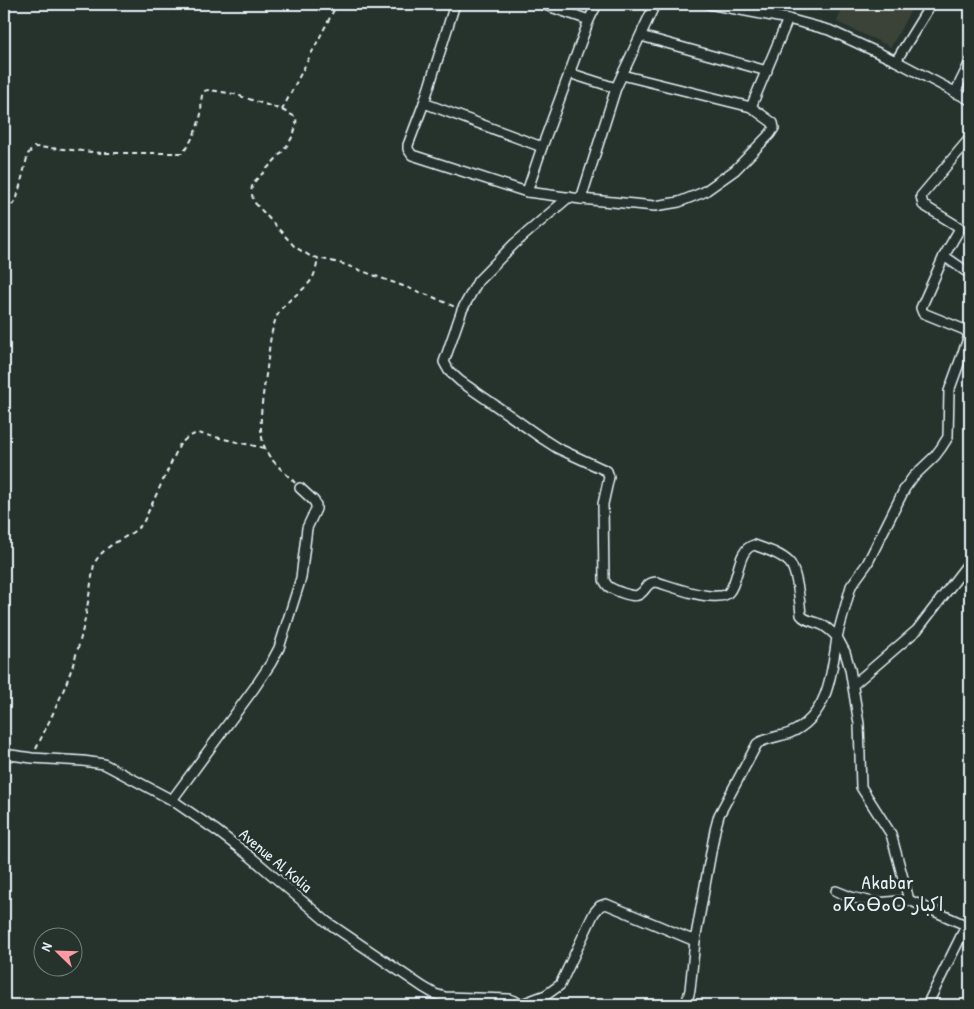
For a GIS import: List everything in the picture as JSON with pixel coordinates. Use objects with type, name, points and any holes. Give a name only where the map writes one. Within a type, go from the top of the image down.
[{"type":"street","points":[[455,4],[424,103],[408,145],[408,150],[412,155],[527,192],[655,206],[679,202],[704,192],[735,170],[774,128],[773,123],[751,108],[622,75]]},
{"type":"street","points":[[542,4],[589,20]]},
{"type":"street","points":[[527,192],[569,73],[597,4]]},
{"type":"street","points":[[581,199],[616,88],[655,4]]},
{"type":"street","points":[[709,4],[788,19],[829,30],[896,61],[970,100]]},
{"type":"street","points":[[896,61],[931,4]]},
{"type":"street","points":[[751,108],[788,19]]},
{"type":"street","points":[[641,36],[767,71]]},
{"type":"street","points":[[955,93],[970,62]]},
{"type":"street","points":[[569,73],[616,88]]},
{"type":"street","points":[[424,103],[542,147]]},
{"type":"street","points":[[686,1005],[690,990],[694,941],[719,815],[757,744],[760,741],[773,739],[800,728],[817,712],[830,677],[837,637],[851,586],[868,564],[905,488],[912,478],[935,456],[948,436],[948,391],[968,336],[965,330],[923,313],[921,308],[944,256],[959,230],[923,205],[921,196],[970,138]]},
{"type":"street","points":[[568,197],[514,244],[478,281],[462,310],[444,362],[446,367],[460,381],[543,439],[608,473],[609,477],[603,504],[604,580],[608,586],[636,596],[649,583],[657,582],[706,596],[717,596],[729,592],[742,557],[750,545],[783,558],[790,563],[794,570],[803,619],[823,625],[837,637],[845,652],[860,724],[861,788],[891,834],[909,900]]},
{"type":"street","points":[[944,256],[970,274]]},
{"type":"street","points":[[172,800],[255,687],[279,648],[301,578],[308,528],[316,509],[314,501],[300,488]]},
{"type":"street","points":[[853,685],[918,630],[970,559]]},
{"type":"street","name":"Avenue Al Kolia","points":[[4,754],[104,764],[172,800],[217,831],[251,857],[326,922],[435,994],[509,998],[520,1005]]},
{"type":"street","points":[[836,891],[850,897],[877,903],[909,900],[969,923],[927,1005]]},
{"type":"street","points":[[520,1005],[546,995],[560,984],[594,913],[600,906],[606,904],[694,941]]},
{"type":"path","points":[[282,110],[337,4]]},
{"type":"path","points":[[4,210],[17,198],[28,154],[34,147],[101,153],[182,154],[191,141],[201,114],[202,95],[206,90],[234,94],[282,110],[293,115],[297,120],[292,138],[277,158],[252,185],[251,191],[255,203],[295,247],[310,256],[343,264],[433,297],[462,310]]},
{"type":"path","points":[[300,488],[269,456],[264,448],[261,412],[271,336],[277,316],[284,305],[312,278],[318,258]]},
{"type":"path","points":[[32,758],[75,659],[82,632],[94,564],[98,555],[108,546],[132,534],[143,522],[180,444],[188,436],[197,433],[264,448]]},
{"type":"shaded area","points":[[844,4],[914,4],[891,47],[837,22]]},
{"type":"district","name":"Akabar ⴰⴽⴰⴱⴰⵔ اكبار","points":[[888,893]]}]
